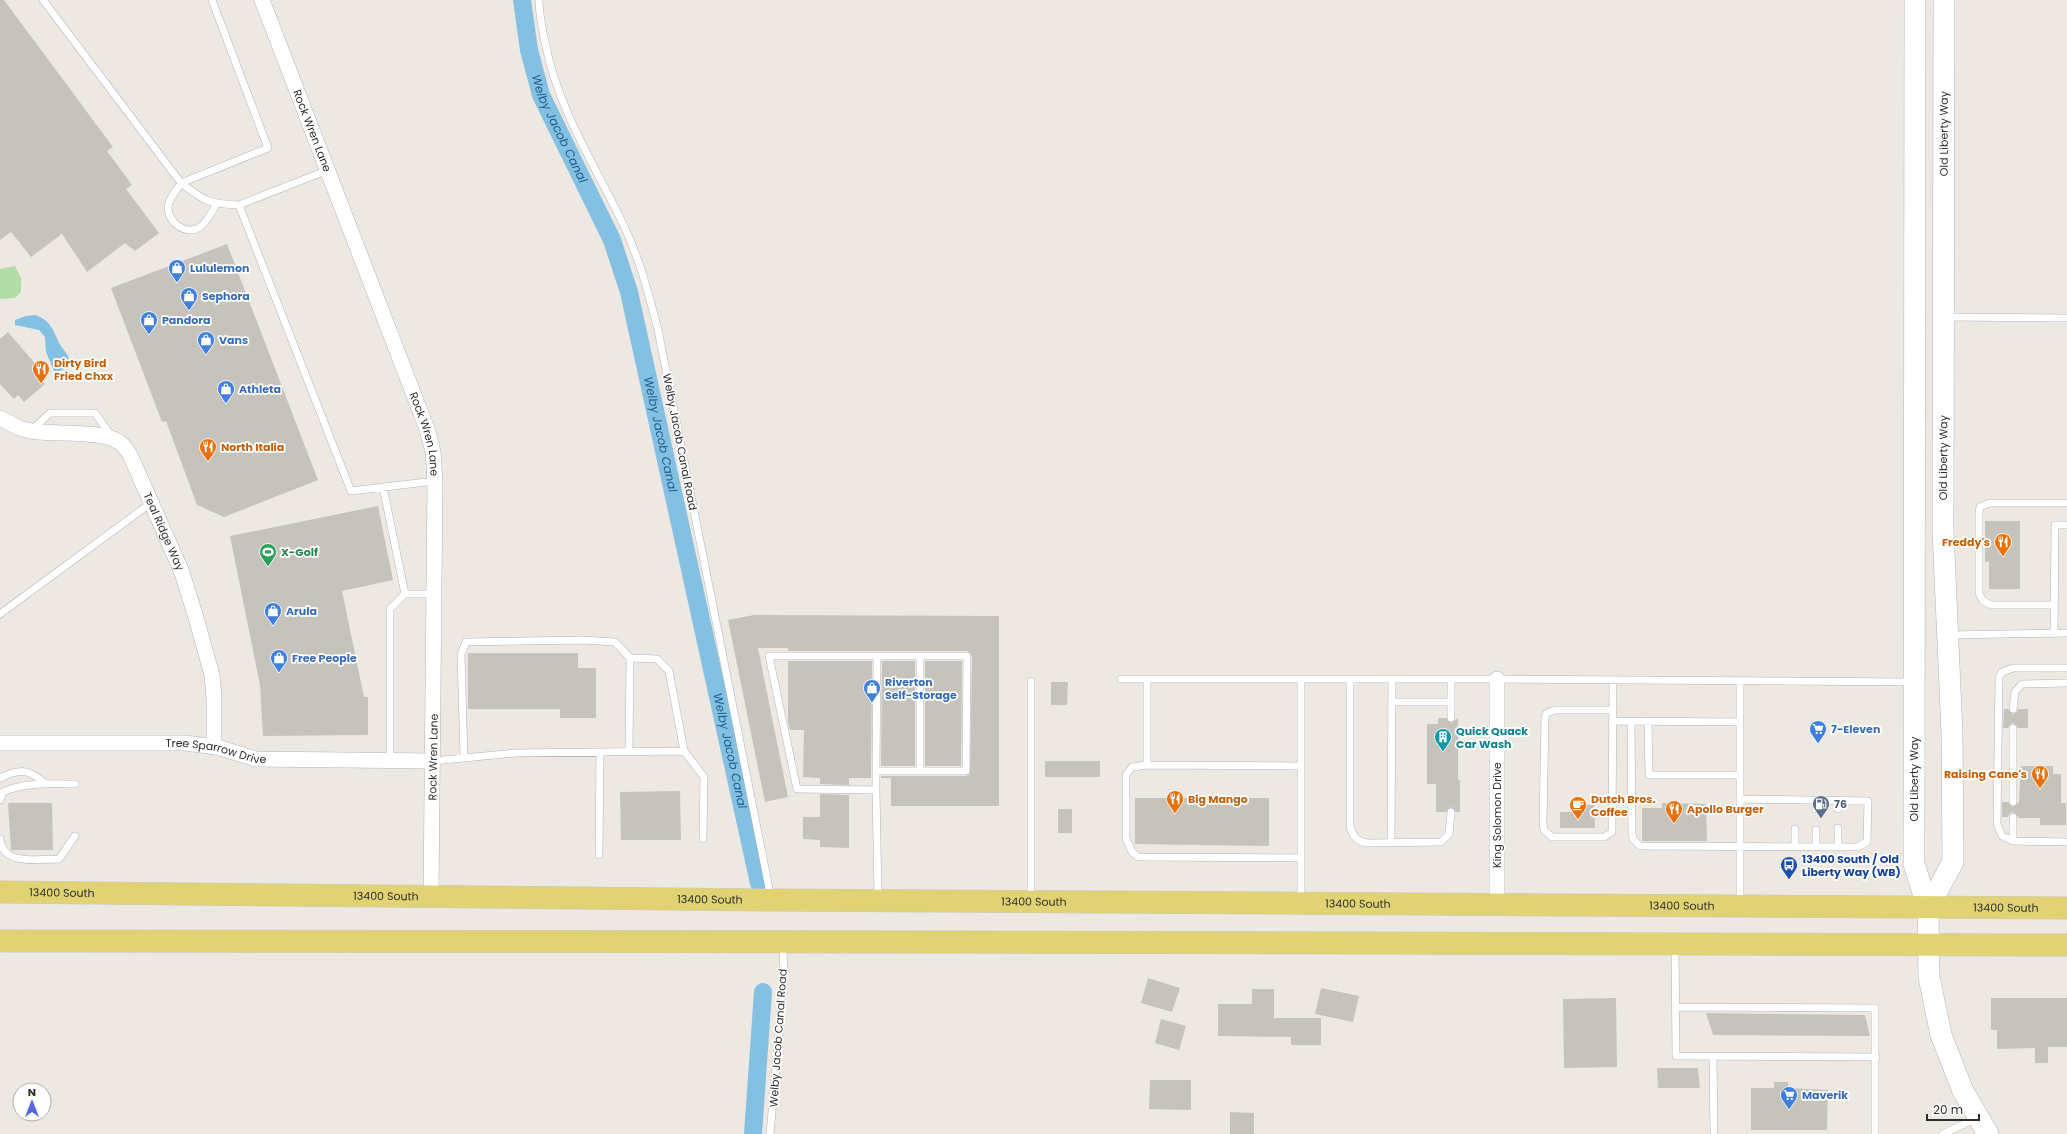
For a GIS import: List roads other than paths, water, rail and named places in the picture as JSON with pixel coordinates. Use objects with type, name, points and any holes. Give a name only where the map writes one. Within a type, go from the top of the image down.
[{"type":"main road","name":"13400 South","points":[[0,892],[771,900],[1030,900],[2067,908]]},
{"type":"main road","points":[[0,941],[2067,945]]},
{"type":"street","name":"Rock Wren Lane","points":[[262,0],[427,429],[433,452],[435,481],[431,897]]},
{"type":"street","name":"Old Liberty Way","points":[[1915,0],[1914,864],[1928,908],[1929,977],[1941,1035],[1952,1066],[1982,1126]]},
{"type":"street","name":"Old Liberty Way","points":[[1928,908],[1953,862],[1952,733],[1943,531],[1944,0]]},
{"type":"street","points":[[0,418],[19,428],[31,431],[98,436],[113,439]]},
{"type":"street","name":"Teal Ridge Way","points":[[113,439],[126,448],[131,457],[181,570],[209,664],[214,692],[214,746]]},
{"type":"street","name":"King Solomon Drive","points":[[1497,679],[1497,904]]},
{"type":"street","name":"Tree Sparrow Drive","points":[[0,743],[185,743],[214,746],[256,759],[433,761]]},
{"type":"lane","points":[[44,0],[181,183],[201,199],[217,204],[239,204],[328,170]]},
{"type":"lane","points":[[212,0],[268,148],[181,183],[168,206],[169,217],[178,227],[190,230],[201,226],[217,204]]},
{"type":"lane","name":"Welby Jacob Canal Road","points":[[539,0],[539,13],[550,71],[575,132],[624,226],[645,277],[658,330],[771,900]]},
{"type":"lane","points":[[239,204],[351,491],[435,481]]},
{"type":"lane","points":[[1944,317],[2067,318]]},
{"type":"lane","points":[[31,431],[50,413],[95,413],[113,439]]},
{"type":"lane","points":[[383,487],[405,594]]},
{"type":"lane","points":[[0,614],[151,503]]},
{"type":"lane","points":[[2054,605],[1991,605],[1983,601],[1979,593],[1979,513],[1980,508],[1989,503],[2067,503]]},
{"type":"lane","points":[[2054,634],[2055,525],[2067,526]]},
{"type":"lane","points":[[390,761],[390,609],[405,594],[434,594]]},
{"type":"lane","points":[[1947,635],[2067,633]]},
{"type":"lane","points":[[464,758],[461,654],[466,642],[582,640],[615,642],[630,658],[629,752]]},
{"type":"lane","points":[[876,770],[966,771],[967,656],[769,656],[797,789],[876,790]]},
{"type":"lane","points":[[877,656],[876,790],[878,900]]},
{"type":"lane","points":[[920,656],[920,770]]},
{"type":"lane","points":[[630,658],[657,659],[669,670],[684,751],[704,777],[703,839]]},
{"type":"lane","points":[[2067,668],[2013,668],[2002,672],[1999,677],[1997,824],[2002,836],[2013,841],[2067,842]]},
{"type":"lane","points":[[1301,902],[1302,679]]},
{"type":"lane","points":[[1350,679],[1352,832],[1361,842],[1441,842],[1449,834],[1451,812]]},
{"type":"lane","points":[[1391,843],[1392,679]]},
{"type":"lane","points":[[1451,679],[1451,718]]},
{"type":"lane","points":[[1121,680],[1497,679],[1914,682]]},
{"type":"lane","points":[[1147,680],[1147,765]]},
{"type":"lane","points":[[1612,710],[1555,710],[1547,713],[1545,717],[1544,830],[1552,837],[1609,836],[1614,827],[1611,800],[1613,680]]},
{"type":"lane","points":[[1030,900],[1031,681]]},
{"type":"lane","points":[[1740,681],[1740,906]]},
{"type":"lane","points":[[2014,709],[2015,692],[2022,684],[2067,683]]},
{"type":"lane","points":[[1392,702],[1451,702]]},
{"type":"lane","points":[[1612,720],[1740,722]]},
{"type":"lane","points":[[1631,721],[1632,834],[1636,843],[1645,847],[1857,847],[1867,842],[1868,801],[1740,799]]},
{"type":"lane","points":[[1648,721],[1648,775],[1739,775]]},
{"type":"lane","points":[[2013,728],[2013,802]]},
{"type":"lane","points":[[433,761],[515,753],[684,751]]},
{"type":"lane","points":[[599,855],[600,752]]},
{"type":"lane","points":[[1301,766],[1147,765],[1132,767],[1128,770],[1126,775],[1126,838],[1128,846],[1138,857],[1301,858]]},
{"type":"lane","points":[[0,778],[12,772],[33,772],[46,784]]},
{"type":"lane","points":[[0,800],[3,792],[15,786],[75,784]]},
{"type":"lane","points":[[1795,801],[1795,808]]},
{"type":"lane","points":[[1816,801],[1816,809]]},
{"type":"lane","points":[[1838,801],[1838,809]]},
{"type":"lane","points":[[2013,817],[2013,841]]},
{"type":"lane","points":[[1838,828],[1838,847]]},
{"type":"lane","points":[[1795,829],[1795,847]]},
{"type":"lane","points":[[1816,830],[1816,847]]},
{"type":"lane","points":[[0,840],[0,847],[8,856],[22,859],[60,859],[75,836]]},
{"type":"lane","name":"Welby Jacob Canal Road","points":[[770,1134],[784,976],[783,942]]},
{"type":"lane","points":[[1675,944],[1676,1056],[1876,1057]]},
{"type":"lane","points":[[1676,1007],[1875,1008],[1875,1134]]},
{"type":"lane","points":[[1713,1056],[1714,1134]]},
{"type":"lane","points":[[1943,1134],[1982,1126]]},
{"type":"water","points":[[35,315],[48,322],[53,329],[59,343],[69,359],[66,368],[60,371],[54,371],[46,352],[45,337],[39,330],[15,325],[15,320],[26,316]]},
{"type":"waterway","name":"Welby Jacob Canal","points":[[522,0],[529,50],[541,95],[612,240],[629,292],[759,883]]},
{"type":"waterway","name":"Welby Jacob Canal","points":[[753,1134],[763,992]]},
{"type":"place","name":"Lululemon","points":[[177,283]]},
{"type":"place","name":"Sephora","points":[[189,311]]},
{"type":"place","name":"Pandora","points":[[149,335]]},
{"type":"place","name":"Vans","points":[[206,355]]},
{"type":"place","name":"Dirty Bird Fried Chxx","points":[[41,384]]},
{"type":"place","name":"Athleta","points":[[226,404]]},
{"type":"place","name":"North Italia","points":[[208,462]]},
{"type":"place","name":"Freddy's","points":[[2003,557]]},
{"type":"place","name":"X-Golf","points":[[268,567]]},
{"type":"place","name":"Arula","points":[[273,626]]},
{"type":"place","name":"Free People","points":[[279,673]]},
{"type":"place","name":"Riverton Self-Storage","points":[[872,703]]},
{"type":"place","name":"7-Eleven","points":[[1818,744]]},
{"type":"place","name":"Quick Quack Car Wash","points":[[1443,752]]},
{"type":"place","name":"Raising Cane's","points":[[2040,789]]},
{"type":"place","name":"Big Mango","points":[[1175,814]]},
{"type":"place","name":"76","points":[[1821,819]]},
{"type":"place","name":"Dutch Bros. Coffee","points":[[1578,820]]},
{"type":"place","name":"Apollo Burger","points":[[1674,824]]},
{"type":"place","name":"13400 South / Old Liberty Way (WB)","points":[[1789,880]]},
{"type":"place","name":"Maverik","points":[[1789,1110]]}]
